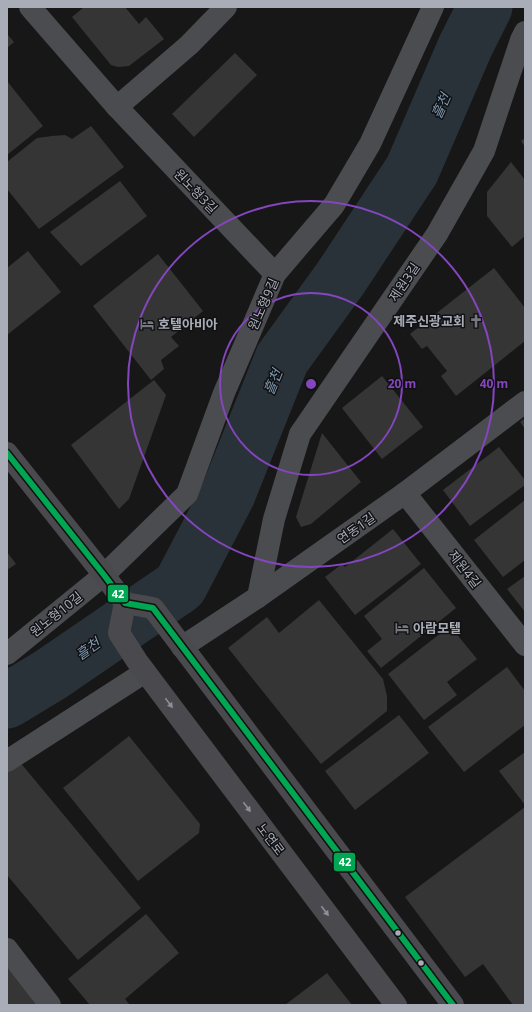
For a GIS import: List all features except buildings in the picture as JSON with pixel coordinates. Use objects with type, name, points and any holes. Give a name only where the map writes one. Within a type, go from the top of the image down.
[{"type":"main road","points":[[7,454],[114,589],[153,608],[452,1005]]},
{"type":"main road","name":"노연로","points":[[114,589],[119,633],[141,666],[396,1005]]},
{"type":"street","name":"원노형3길","points":[[30,7],[117,108],[275,274]]},
{"type":"street","points":[[117,108],[189,45],[226,7]]},
{"type":"street","name":"원노형9길","points":[[114,589],[187,494],[224,393],[275,274],[334,205],[370,144],[433,7]]},
{"type":"street","name":"제원3길","points":[[258,596],[274,519],[300,434],[437,234],[480,158],[525,32]]},
{"type":"street","name":"연동1길","points":[[177,640],[258,596],[405,493],[525,402]]},
{"type":"street","name":"제원4길","points":[[405,493],[525,645]]},
{"type":"street","name":"원노형10길","points":[[7,654],[114,589]]},
{"type":"street","points":[[7,761],[141,666]]},
{"type":"street","points":[[7,949],[50,1005]]},
{"type":"waterway","name":"흘천","points":[[7,701],[50,675],[180,586],[228,494],[282,359],[340,279],[412,170],[465,47],[485,7]]},
{"type":"transit line","name":"42","points":[[7,453],[125,603],[153,608],[453,1005]]},
{"type":"place","name":"제주신광교회","points":[[476,321]]},
{"type":"place","name":"호텔아비아","points":[[147,324]]},
{"type":"place","name":"아람모텔","points":[[402,628]]}]
